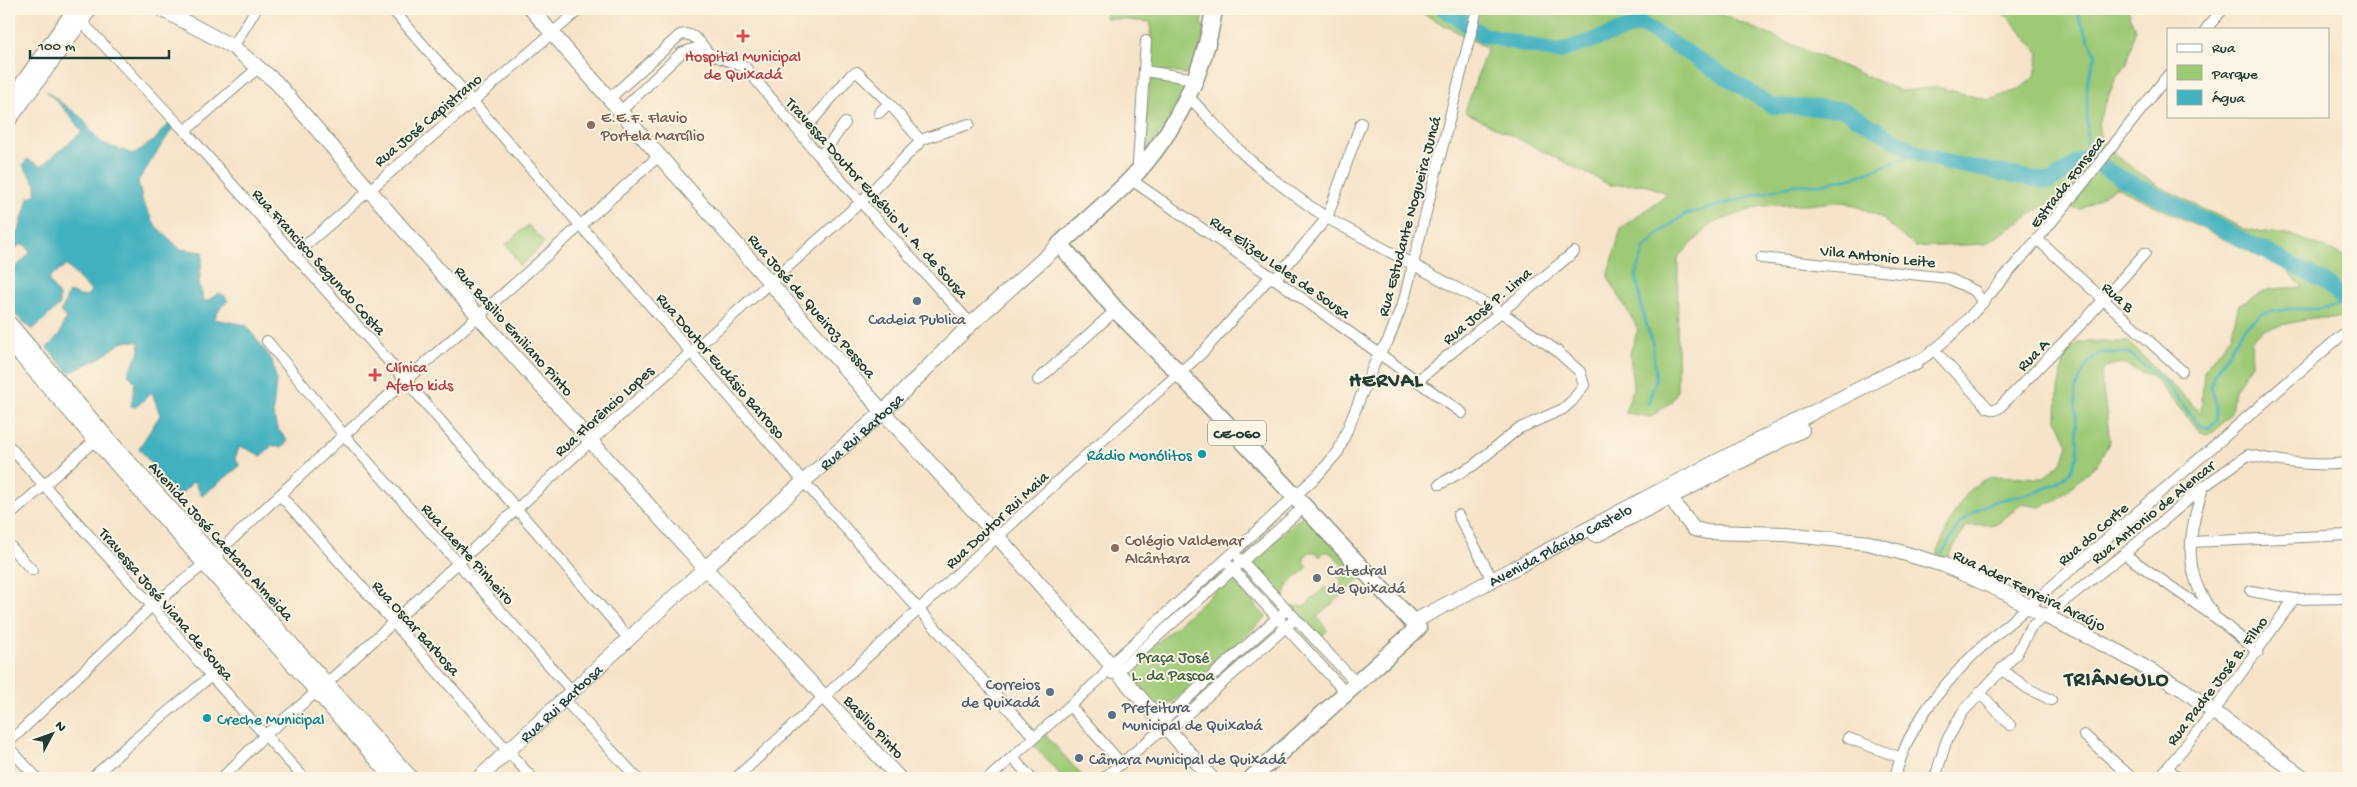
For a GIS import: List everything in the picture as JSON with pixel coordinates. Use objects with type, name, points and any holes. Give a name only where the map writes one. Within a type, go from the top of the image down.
[{"type":"main road","points":[[9,102],[54,48],[78,15],[90,9]]},
{"type":"main road","name":"Rua Basilio Emiliano Pinto","points":[[162,9],[233,48],[276,82],[479,316],[705,568],[824,697]]},
{"type":"main road","name":"Rua José de Queiroz Pessoa","points":[[531,9],[883,412],[998,537],[1114,668],[1162,728],[1211,778]]},
{"type":"main road","name":"Rua Rui Barbosa","points":[[479,778],[705,568],[883,412],[971,324],[1135,174],[1170,129],[1188,96],[1206,53],[1214,9]]},
{"type":"main road","points":[[9,120],[54,48]]},
{"type":"main road","name":"CE-060","points":[[1060,244],[1116,310],[1179,372],[1415,625]]},
{"type":"main road","name":"Avenida José Caetano Almeida","points":[[9,323],[99,437]]},
{"type":"main road","name":"Avenida José Caetano Almeida","points":[[9,342],[99,437],[209,560],[321,688],[393,778]]},
{"type":"main road","name":"Avenida Plácido Castelo","points":[[1240,778],[1415,625],[1668,492],[1821,415],[1900,368],[1916,363]]},
{"type":"main road","name":"Rua Ader Ferreira Araújo","points":[[1668,492],[1678,510],[1694,529],[1707,532],[1785,534],[1869,543],[1944,565],[2006,593],[2045,616],[2146,668],[2184,690],[2304,778]]},
{"type":"main road","name":"Avenida Plácido Castelo","points":[[1473,594],[1492,579],[1560,548]]},
{"type":"main road","name":"Avenida Plácido Castelo","points":[[1252,778],[1348,685]]},
{"type":"main road","name":"Avenida José Caetano Almeida","points":[[321,688],[411,778]]},
{"type":"main road","name":"Basilio Pinto","points":[[824,697],[900,778]]},
{"type":"street","points":[[233,48],[256,9]]},
{"type":"street","name":"Rua Doutor Eudásio Barroso","points":[[392,9],[803,481],[921,610],[1034,738]]},
{"type":"street","name":"Rua José Capistrano","points":[[294,255],[368,189],[580,9]]},
{"type":"street","name":"Rua Estudante Nogueira Juncá","points":[[1300,500],[1338,452],[1378,355],[1388,341],[1413,265],[1477,9]]},
{"type":"street","points":[[2207,28],[2222,9]]},
{"type":"street","name":"Rua Francisco Segundo Costa","points":[[78,15],[185,131],[406,382],[628,639]]},
{"type":"street","name":"Travessa Doutor Eusébio N. A. de Sousa","points":[[610,98],[680,34],[690,34],[708,53],[745,67],[820,157],[862,201],[971,324]]},
{"type":"street","points":[[1135,174],[1138,163],[1146,41]]},
{"type":"street","points":[[621,111],[681,53],[693,49],[708,53]]},
{"type":"street","points":[[185,131],[258,68]]},
{"type":"street","points":[[1145,71],[1195,79]]},
{"type":"street","points":[[801,134],[854,73],[860,73],[889,103],[920,140],[969,124]]},
{"type":"street","name":"Estrada Fonseca","points":[[1984,303],[2038,240],[2167,76]]},
{"type":"street","points":[[1188,96],[1239,150],[1277,183],[1327,218],[1502,312],[1540,338],[1576,367],[1583,376],[1584,385],[1562,409],[1518,429],[1474,465],[1440,484]]},
{"type":"street","points":[[879,113],[889,103]]},
{"type":"street","points":[[820,157],[846,123]]},
{"type":"street","name":"Rua Doutor Rui Maia","points":[[736,778],[1179,372],[1273,278],[1327,218],[1361,123]]},
{"type":"street","name":"Rua Florêncio Lopes","points":[[222,778],[264,736],[321,688],[591,441],[862,201],[920,140]]},
{"type":"street","points":[[9,742],[152,606],[209,560],[344,435],[660,155]]},
{"type":"street","name":"Rua Elizeu Leles de Sousa","points":[[1135,174],[1378,355],[1462,413]]},
{"type":"street","name":"Rua B","points":[[2038,240],[2102,301],[2182,371]]},
{"type":"street","name":"Rua José P. Lima","points":[[1418,381],[1574,252]]},
{"type":"street","name":"Rua A","points":[[1935,351],[1988,408],[1995,410],[2006,402],[2145,253]]},
{"type":"street","name":"Vila Antonio Leite","points":[[1761,258],[1948,278],[1975,291],[1984,303]]},
{"type":"street","name":"Avenida Plácido Castelo","points":[[1916,363],[1935,351],[1984,303]]},
{"type":"street","points":[[1038,380],[1116,310]]},
{"type":"street","name":"Rua do Corte","points":[[1895,778],[1900,757],[1925,711],[1950,678],[1977,651],[2342,335]]},
{"type":"street","name":"Rua Laerte Pinheiro","points":[[266,341],[344,435],[457,563],[637,778]]},
{"type":"street","points":[[9,516],[99,437]]},
{"type":"street","name":"Travessa José Viana de Sousa","points":[[9,446],[152,606],[264,736],[304,778]]},
{"type":"street","name":"Rua Antonio de Alencar","points":[[1936,778],[1953,726],[1979,692],[2017,653],[2031,627],[2124,554],[2203,487],[2248,455],[2289,463],[2329,465],[2348,463]]},
{"type":"street","points":[[2203,487],[2193,520],[2191,542],[2194,580],[2206,604],[2219,620]]},
{"type":"street","name":"Rua Oscar Barbosa","points":[[280,495],[532,778]]},
{"type":"street","points":[[1114,668],[1232,552],[1300,500]]},
{"type":"street","points":[[989,778],[1102,677],[1242,562],[1300,500]]},
{"type":"street","points":[[1458,515],[1492,579]]},
{"type":"street","points":[[2191,542],[2348,535]]},
{"type":"street","points":[[9,545],[32,570]]},
{"type":"street","points":[[1232,552],[1296,619],[1348,685]]},
{"type":"street","points":[[2124,554],[2219,620],[2258,652]]},
{"type":"street","points":[[1224,560],[1285,628],[1348,685]]},
{"type":"street","points":[[2251,591],[2294,600],[2348,598]]},
{"type":"street","name":"Rua Padre José B. Filho","points":[[2160,778],[2214,711],[2294,600]]},
{"type":"street","points":[[1162,728],[1286,610]]},
{"type":"street","points":[[1104,778],[1162,728],[1296,619]]},
{"type":"street","points":[[2001,669],[2027,688],[2051,700]]},
{"type":"street","points":[[92,778],[135,739],[211,676]]},
{"type":"street","points":[[1979,692],[2010,725]]},
{"type":"street","points":[[1070,706],[1121,763]]},
{"type":"street","points":[[2084,735],[2132,778]]},
{"type":"street","points":[[1848,738],[1900,757]]},
{"type":"street","points":[[9,748],[37,778]]},
{"type":"street","points":[[1012,757],[1031,778]]},
{"type":"street","points":[[2168,768],[2178,778]]},
{"type":"green space","points":[[1106,9],[1202,9],[1202,26],[1205,27],[1192,75],[1149,69],[1151,22],[1105,18]]},
{"type":"green space","points":[[1414,9],[1476,9],[1484,13],[1486,9],[1709,9],[1901,91],[1937,87],[1988,100],[2018,90],[2035,77],[2039,53],[2008,17],[1994,9],[2128,9],[2135,30],[2127,64],[2116,77],[2098,123],[2101,140],[2117,157],[2157,185],[2244,229],[2293,236],[2345,256],[2348,262],[2348,320],[2345,318],[2313,318],[2264,329],[2251,340],[2252,364],[2234,390],[2231,413],[2215,431],[2207,434],[2199,431],[2154,378],[2121,363],[2105,367],[2101,374],[2110,441],[2098,463],[2056,501],[2039,507],[2022,504],[1997,524],[1966,526],[1947,558],[1936,556],[1957,509],[1964,498],[1982,481],[1993,477],[2012,476],[2043,478],[2063,461],[2068,444],[2057,420],[2058,389],[2066,354],[2078,342],[2128,342],[2201,413],[2204,371],[2231,336],[2239,304],[2270,289],[2302,287],[2286,269],[2116,187],[2082,209],[2047,204],[1986,244],[1916,247],[1876,214],[1845,202],[1761,206],[1713,223],[1678,258],[1677,391],[1671,402],[1651,417],[1625,413],[1633,388],[1630,353],[1638,329],[1608,277],[1621,228],[1668,194],[1644,184],[1610,185],[1465,112],[1487,48]]},
{"type":"green space","points":[[1150,78],[1187,83],[1166,126],[1144,153]]},
{"type":"green space","points":[[528,225],[545,243],[520,266],[506,244]]},
{"type":"green space","points":[[1304,514],[1362,578],[1317,617],[1328,630],[1320,638],[1291,607],[1306,605],[1325,587],[1328,591],[1335,591],[1341,586],[1341,580],[1337,576],[1344,570],[1334,555],[1326,551],[1320,557],[1316,552],[1310,552],[1304,557],[1304,563],[1308,567],[1288,585],[1284,600],[1249,563]]},
{"type":"green space","name":"Praça José L. da Pascoa","points":[[1230,577],[1266,617],[1163,711],[1126,671]]},
{"type":"green space","points":[[1044,733],[1084,778],[1063,778],[1032,743]]},
{"type":"water","points":[[46,91],[83,119],[102,143],[133,154],[155,140],[163,129],[173,121],[176,123],[138,181],[143,203],[156,226],[180,249],[203,252],[199,285],[205,302],[219,293],[225,296],[228,301],[221,307],[214,319],[246,325],[272,360],[276,379],[273,414],[277,428],[288,441],[282,448],[272,445],[262,456],[240,446],[235,458],[240,466],[202,496],[194,481],[177,498],[139,448],[160,415],[152,392],[136,407],[131,406],[135,382],[128,374],[140,350],[139,342],[124,341],[100,358],[69,373],[47,348],[60,334],[66,317],[60,312],[69,292],[86,296],[91,291],[66,265],[48,279],[59,296],[59,306],[32,330],[9,309],[9,274],[30,253],[26,245],[20,245],[9,254],[9,239],[19,230],[28,198],[36,194],[36,184],[23,166],[27,159],[41,166],[82,132],[67,112]]},
{"type":"waterway","points":[[1444,9],[1483,35],[1558,52],[1641,24],[1773,106],[1842,109],[1917,153],[1949,163],[2050,182],[2087,156],[2108,171],[2324,281],[2348,303]]},
{"type":"waterway","points":[[2075,9],[2096,55],[2087,82],[2087,156]]},
{"type":"waterway","points":[[1648,404],[1656,379],[1653,346],[1642,309],[1636,275],[1644,249],[1657,235],[1684,215],[1792,185],[1821,184],[1855,177],[1917,153]]},
{"type":"waterway","points":[[1942,553],[1960,523],[1975,511],[1992,502],[2037,492],[2057,483],[2071,471],[2078,454],[2075,389],[2088,363],[2100,353],[2129,353],[2164,381],[2199,425],[2208,428],[2217,420],[2216,403],[2211,387],[2214,375],[2245,327],[2263,313],[2291,309],[2318,309],[2348,303]]},
{"type":"place","name":"Hospital Municipal de Quixadá","points":[[743,36]]},
{"type":"place","name":"E.E.F. Flavio Portela Marcílio","points":[[591,125]]},
{"type":"place","name":"Cadeia Publica","points":[[917,301]]},
{"type":"place","name":"Clínica Afeto kids","points":[[375,375]]},
{"type":"place","name":"Rádio Monólitos","points":[[1202,454]]},
{"type":"place","name":"Colégio Valdemar Alcântara","points":[[1115,548]]},
{"type":"place","name":"Catedral de Quixadá","points":[[1317,578]]},
{"type":"place","name":"Correios de Quixadá","points":[[1050,692]]},
{"type":"place","name":"Prefeitura Municipal de Quixabá","points":[[1112,715]]},
{"type":"place","name":"Creche Municipal","points":[[207,718]]},
{"type":"place","name":"Câmara Municipal de Quixadá","points":[[1079,758]]},
{"type":"district","name":"HERVAL","points":[[1386,379]]},
{"type":"district","name":"TRIÂNGULO","points":[[2117,678]]}]
